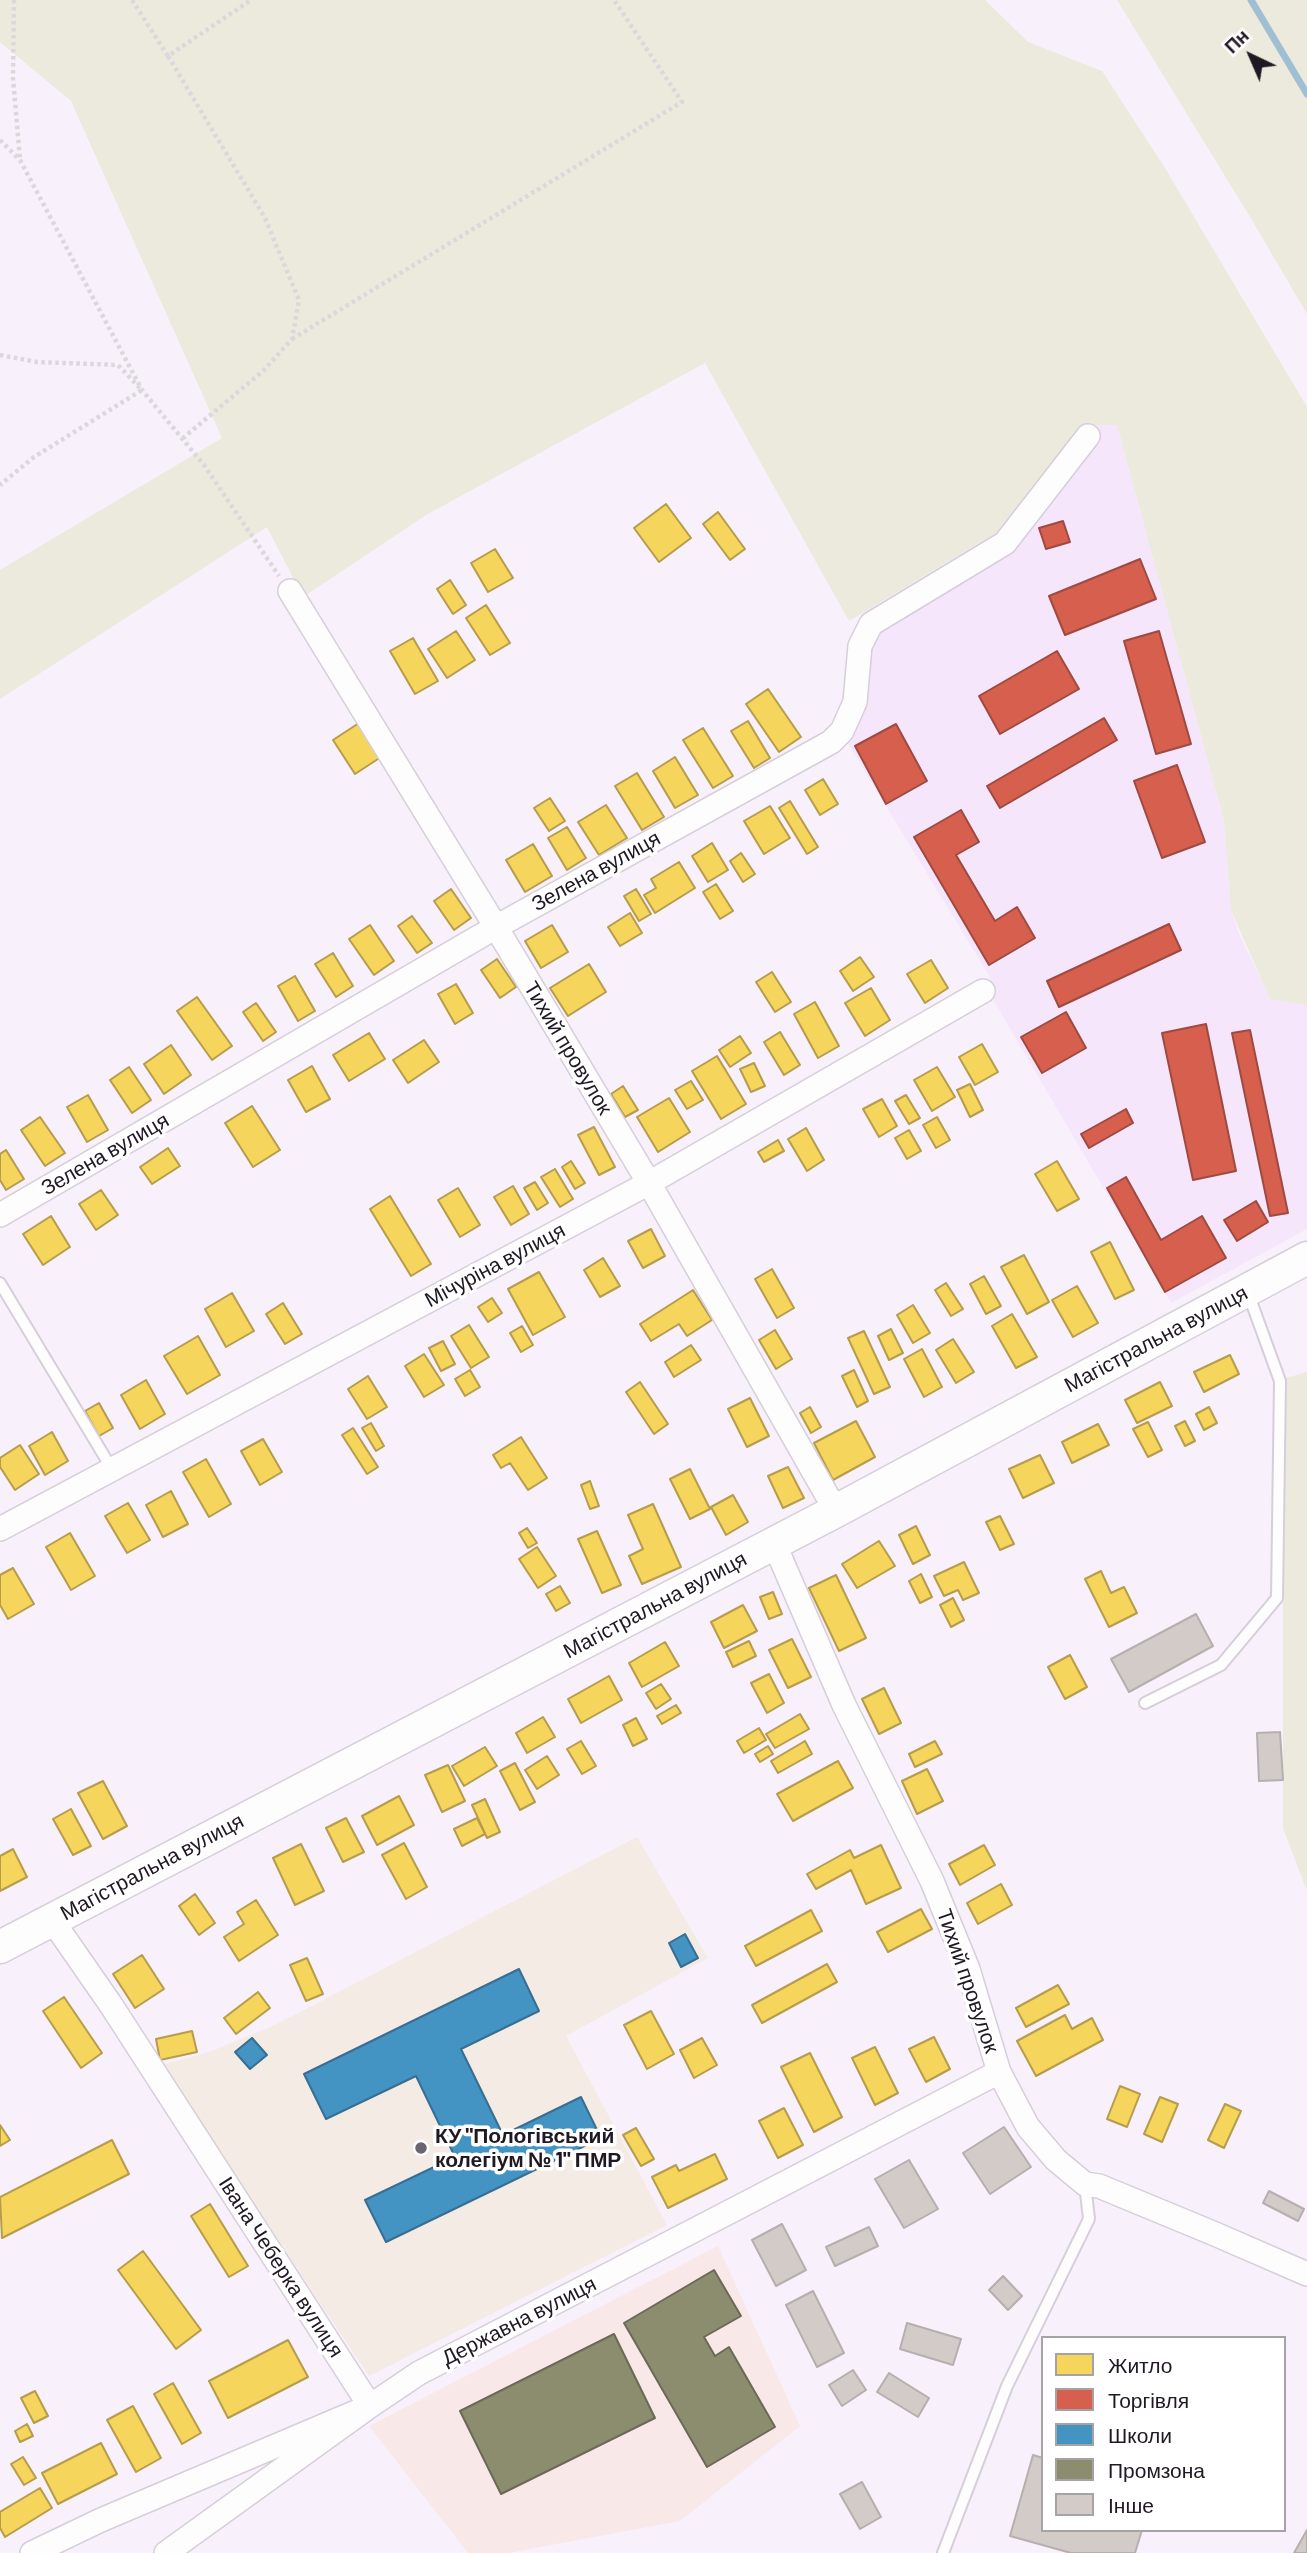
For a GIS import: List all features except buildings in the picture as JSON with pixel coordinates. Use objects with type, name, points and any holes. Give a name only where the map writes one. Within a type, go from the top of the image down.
[{"type":"main road","name":"Магістральна вулиця","points":[[0,1947],[836,1511],[1307,1258]]},
{"type":"street","name":"Зелена вулиця","points":[[0,1215],[496,927],[831,742],[842,731],[855,702],[860,646],[872,624],[1006,543],[1088,436]]},
{"type":"street","name":"Тихий провулок","points":[[290,591],[649,1183],[836,1511]]},
{"type":"street","name":"Мічуріна вулиця","points":[[0,1529],[649,1183],[983,991]]},
{"type":"street","name":"Тихий провулок","points":[[774,1543],[844,1704],[932,1881],[968,1969],[999,2072],[1028,2127],[1056,2160],[1085,2184],[1099,2186],[1307,2274]]},
{"type":"street","name":"Івана Чеберка вулиця","points":[[52,1920],[111,2005],[370,2406]]},
{"type":"street","name":"Державна вулиця","points":[[32,2553],[101,2520],[370,2406],[419,2373],[999,2072]]},
{"type":"street","points":[[166,2553],[370,2406]]},
{"type":"lane","points":[[0,1283],[112,1469]]},
{"type":"lane","points":[[1145,1703],[1221,1665],[1277,1598],[1280,1381],[1247,1290]]},
{"type":"lane","points":[[943,2553],[1007,2386],[1089,2220],[1085,2184]]},
{"type":"path","points":[[14,0],[13,78],[20,160]]},
{"type":"path","points":[[132,0],[265,218],[299,300],[292,339]]},
{"type":"path","points":[[168,56],[251,0]]},
{"type":"path","points":[[182,439],[263,371],[292,339],[682,102],[614,0]]},
{"type":"path","points":[[0,140],[20,160],[142,390]]},
{"type":"path","points":[[0,355],[37,362],[118,365],[182,439],[290,591]]},
{"type":"path","points":[[0,485],[34,457],[142,390]]},
{"type":"shaded area","points":[[0,0],[985,0],[1028,42],[1102,71],[1165,168],[1307,407],[1307,1005],[1270,999],[1231,910],[1224,821],[1117,425],[1084,425],[997,532],[849,621],[705,363],[426,515],[303,597],[267,527],[0,699],[0,570],[222,438],[71,101],[0,42]]},
{"type":"shaded area","points":[[1117,0],[1307,0],[1307,314],[1252,220]]},
{"type":"shaded area","points":[[1098,425],[1117,425],[1224,821],[1231,910],[1239,934],[1270,998],[1307,1005],[1307,1229],[1171,1303],[992,998],[990,977],[844,737],[866,647],[876,627],[1009,545]]},
{"type":"shaded area","points":[[1307,1372],[1307,1891],[1283,1828],[1283,1379]]},
{"type":"shaded area","name":"КУ \"Пологівський колегіум № 1\" ПМР","points":[[637,1837],[708,1958],[566,2036],[667,2225],[369,2376],[161,2065],[212,2051],[277,2024]]},
{"type":"shaded area","points":[[718,2246],[800,2426],[680,2521],[508,2553],[468,2553],[369,2426]]},
{"type":"waterway","points":[[1251,0],[1307,94]]},
{"type":"place","name":"КУ \"Пологівський колегіум № 1\" ПМР","points":[[421,2148]]}]
